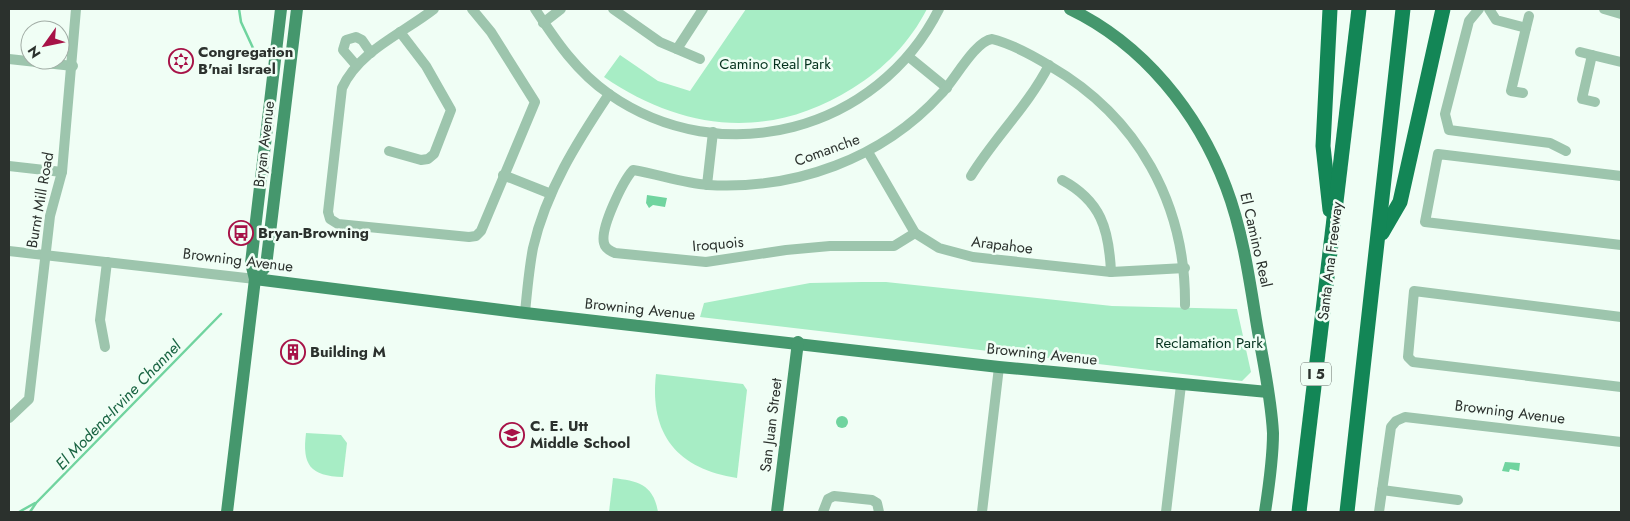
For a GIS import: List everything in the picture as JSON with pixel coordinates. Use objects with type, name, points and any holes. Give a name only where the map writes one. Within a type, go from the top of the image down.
[{"type":"highway","points":[[1330,9],[1323,146],[1333,236]]},
{"type":"highway","name":"Santa Ana Freeway","points":[[1299,512],[1359,9]]},
{"type":"highway","points":[[1347,512],[1404,9]]},
{"type":"highway","points":[[1378,241],[1400,202],[1443,9]]},
{"type":"main road","name":"Bryan Avenue","points":[[227,512],[255,278],[251,262],[281,9]]},
{"type":"main road","name":"Bryan Avenue","points":[[255,278],[266,266],[297,9]]},
{"type":"main road","name":"El Camino Real","points":[[1070,9],[1115,37],[1149,66],[1178,100],[1204,138],[1227,188],[1236,219],[1253,300],[1268,392],[1272,448],[1266,512]]},
{"type":"main road","name":"Browning Avenue","points":[[255,278],[525,313],[798,342],[999,366],[1268,392]]},
{"type":"main road","name":"San Juan Street","points":[[776,512],[798,342]]},
{"type":"street","name":"Burnt Mill Road","points":[[9,418],[29,399],[50,216],[62,172],[73,66],[72,39],[76,9]]},
{"type":"street","points":[[434,9],[356,65],[342,88],[328,212],[330,219],[338,224],[476,236],[481,231],[535,102],[491,32],[472,9]]},
{"type":"street","points":[[535,9],[579,68],[609,94],[664,121],[713,132],[738,134],[771,132],[818,119],[866,95],[909,57],[930,27],[938,9]]},
{"type":"street","points":[[543,22],[561,9]]},
{"type":"street","points":[[613,9],[660,42],[700,59]]},
{"type":"street","points":[[677,49],[703,9]]},
{"type":"street","points":[[1479,9],[1469,21],[1445,114],[1449,130],[1550,142],[1566,151]]},
{"type":"street","points":[[1489,9],[1496,20],[1526,28]]},
{"type":"street","points":[[1604,9],[1621,14]]},
{"type":"street","points":[[1523,94],[1511,91],[1528,16]]},
{"type":"street","points":[[389,151],[421,160],[428,160],[434,154],[451,110],[426,66],[400,32]]},
{"type":"street","points":[[356,65],[343,50],[346,40],[356,37],[362,40],[371,53]]},
{"type":"street","name":"Comanche","points":[[633,170],[707,184],[752,184],[780,181],[829,168],[868,152],[899,132],[947,88],[980,44],[986,40],[998,41],[1049,65]]},
{"type":"street","points":[[1580,52],[1621,62]]},
{"type":"street","points":[[1592,55],[1582,99],[1595,102]]},
{"type":"street","points":[[909,57],[947,88]]},
{"type":"street","points":[[9,59],[73,66]]},
{"type":"street","points":[[971,176],[984,155],[1036,90],[1049,65],[1102,103],[1142,151],[1155,172],[1170,210],[1185,268],[1185,305]]},
{"type":"street","points":[[525,313],[533,249],[551,194],[571,153],[609,94]]},
{"type":"street","points":[[707,184],[713,132]]},
{"type":"street","name":"Arapahoe","points":[[868,152],[915,233],[926,242],[953,254],[1111,272],[1185,268]]},
{"type":"street","points":[[1621,176],[1438,154],[1425,222],[1621,245]]},
{"type":"street","points":[[9,166],[62,172]]},
{"type":"street","name":"Iroquois","points":[[633,170],[623,183],[605,228],[604,244],[615,253],[706,262],[786,250],[830,246],[894,246],[915,233]]},
{"type":"street","points":[[503,175],[551,194]]},
{"type":"street","points":[[1062,180],[1080,189],[1102,219],[1108,237],[1111,272]]},
{"type":"street","name":"Browning Avenue","points":[[9,251],[255,278]]},
{"type":"street","points":[[105,348],[100,320],[107,262]]},
{"type":"street","points":[[1621,317],[1414,291],[1408,357],[1413,362],[1621,387]]},
{"type":"street","points":[[982,512],[999,366]]},
{"type":"street","points":[[1166,512],[1181,385]]},
{"type":"street","name":"Browning Avenue","points":[[1382,490],[1391,427],[1396,421],[1405,417],[1621,442]]},
{"type":"street","points":[[1379,512],[1382,490],[1458,500]]},
{"type":"street","points":[[823,512],[828,499],[834,496],[872,500],[880,509],[879,512]]},
{"type":"green space","name":"Camino Real Park","points":[[746,9],[927,9],[913,33],[895,54],[864,81],[821,105],[790,116],[758,122],[727,123],[695,118],[664,109],[634,95],[604,77],[620,55],[658,81],[690,91]]},
{"type":"green space","name":"Reclamation Park","points":[[886,282],[1112,306],[1237,309],[1251,372],[1242,381],[700,317],[704,303],[810,283]]},
{"type":"green space","points":[[656,374],[743,384],[747,390],[737,478],[698,467],[672,446],[663,431],[657,415],[655,396]]},
{"type":"green space","points":[[306,433],[341,435],[347,443],[343,477],[323,474],[311,467],[305,453]]},
{"type":"green space","points":[[613,478],[643,486],[652,495],[658,512],[609,512]]},
{"type":"shaded area","points":[[647,195],[667,198],[665,207],[653,205],[649,208],[646,203]]},
{"type":"shaded area","points":[[840,416],[844,416],[848,422],[844,428],[840,428],[836,424],[836,420]]},
{"type":"shaded area","points":[[1505,462],[1520,463],[1519,471],[1510,469],[1509,472],[1502,471]]},
{"type":"waterway","name":"El Modena-Irvine Channel","points":[[239,9],[241,22],[253,48]]},
{"type":"waterway","name":"El Modena-Irvine Channel","points":[[30,512],[36,503],[221,314]]},
{"type":"waterway","points":[[19,512],[35,503]]},
{"type":"place","name":"Congregation B'nai Israel","points":[[181,61]]},
{"type":"place","name":"Bryan-Browning","points":[[241,233]]},
{"type":"place","name":"Building M","points":[[293,352]]},
{"type":"place","name":"C. E. Utt Middle School","points":[[512,435]]}]
